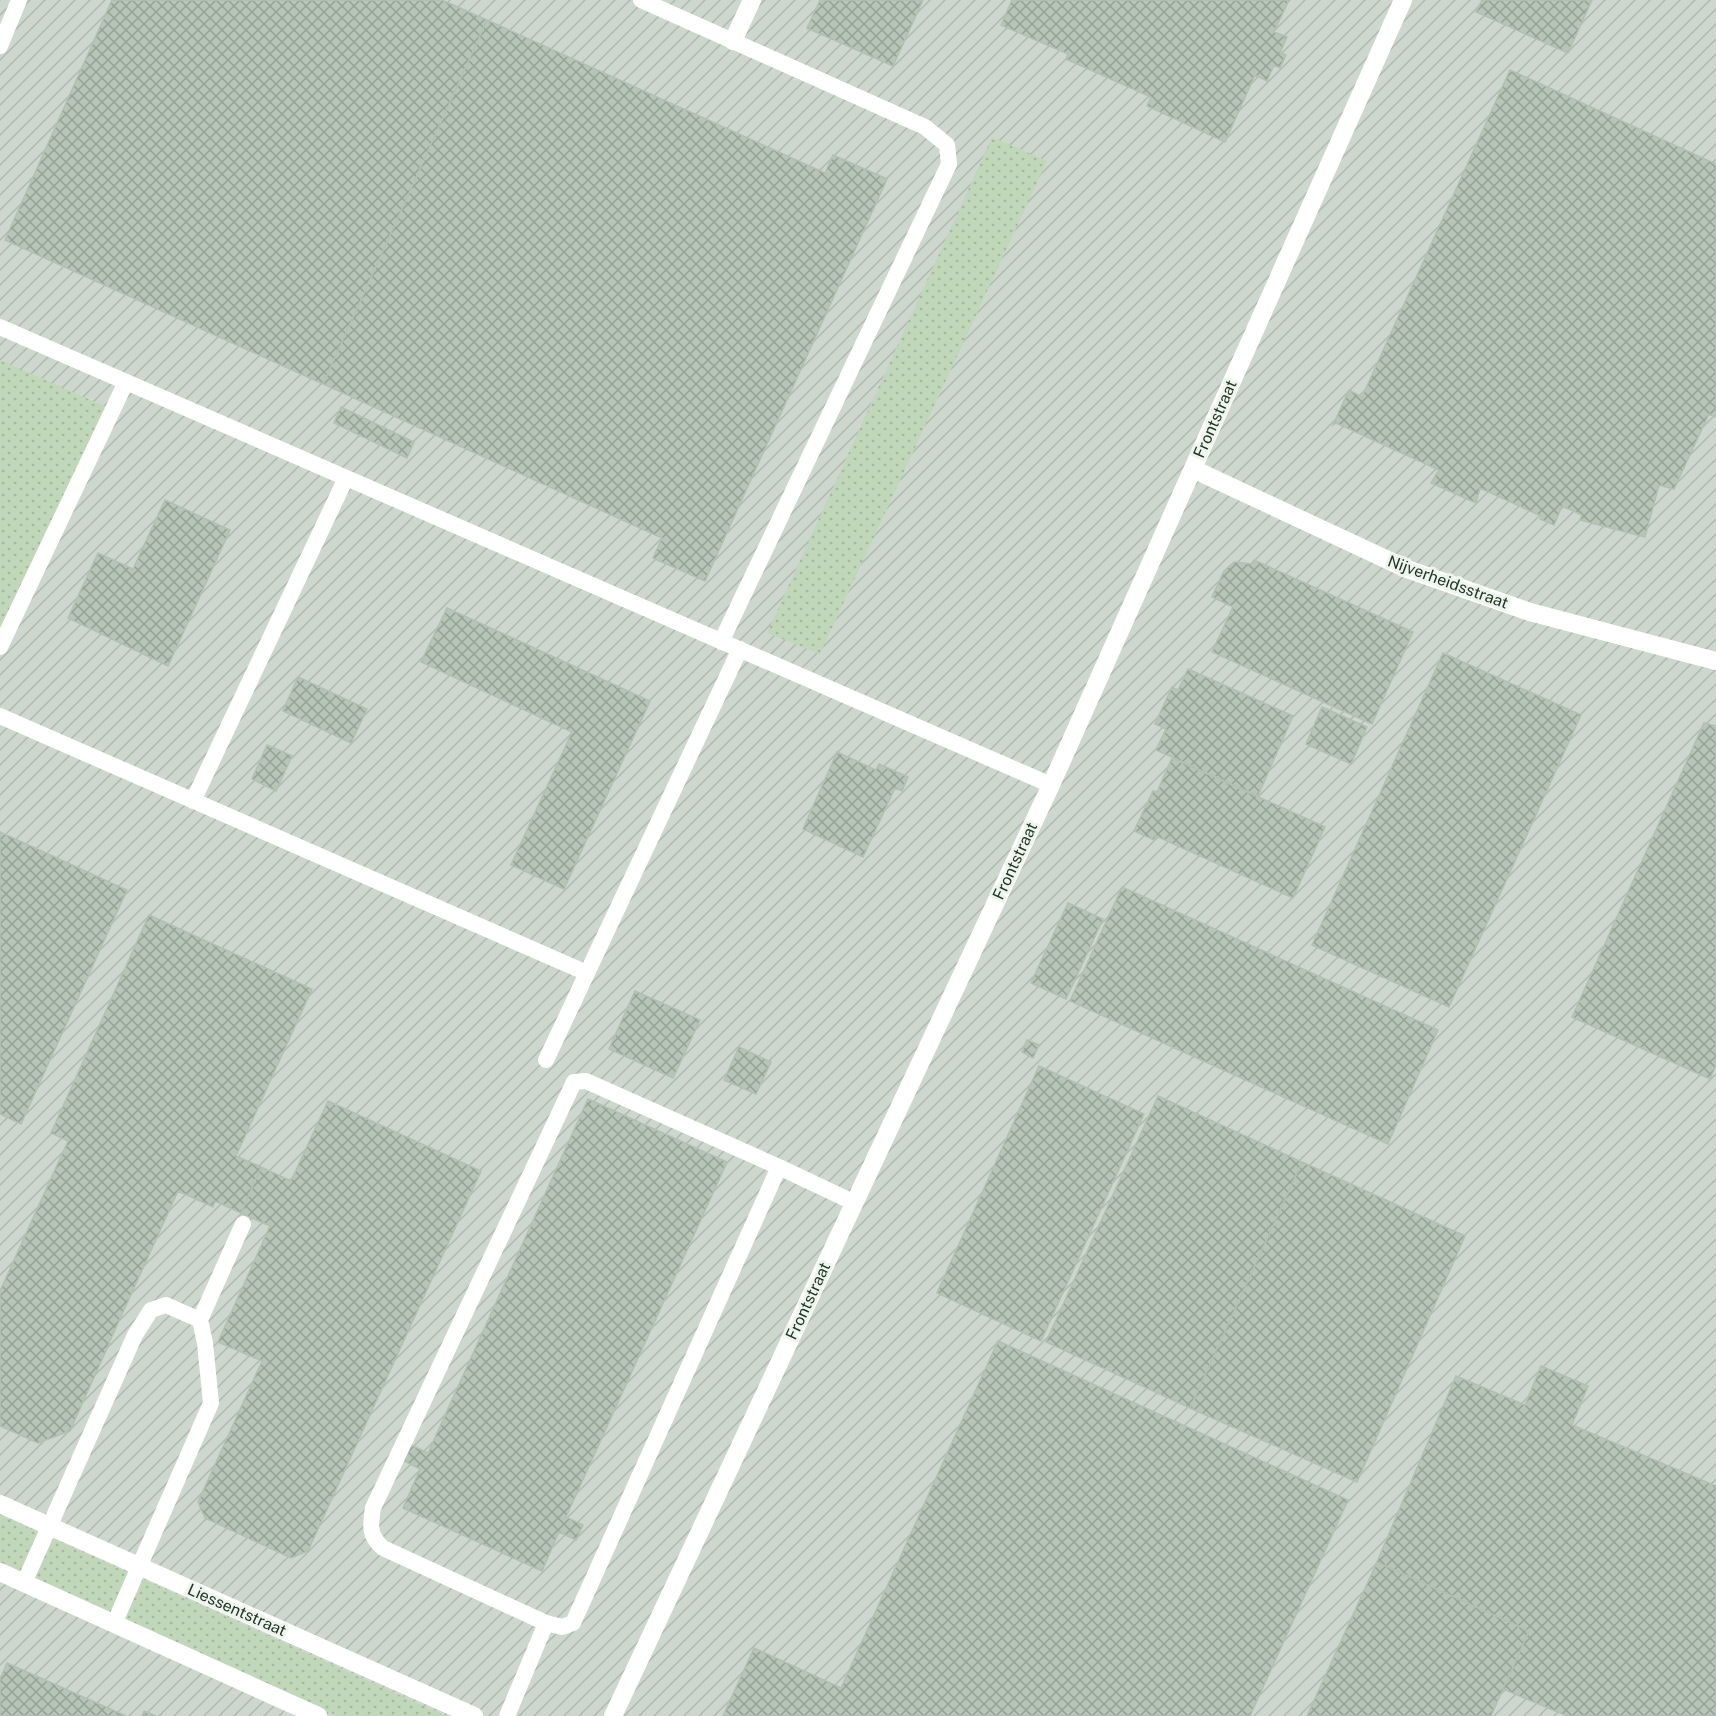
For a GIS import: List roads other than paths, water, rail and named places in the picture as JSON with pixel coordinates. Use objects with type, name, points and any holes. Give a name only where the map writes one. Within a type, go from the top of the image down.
[{"type":"street","points":[[733,41],[752,0]]},
{"type":"street","name":"Frontstraat","points":[[613,1716],[1051,785],[1403,0]]},
{"type":"street","name":"Nijverheidsstraat","points":[[1193,469],[1407,569],[1530,612],[1716,661]]},
{"type":"street","name":"Liessentstraat","points":[[0,1504],[474,1716]]},
{"type":"street","points":[[0,1572],[318,1716]]},
{"type":"lane","points":[[0,46],[19,0]]},
{"type":"lane","points":[[641,0],[925,127],[947,145],[949,164],[721,642]]},
{"type":"lane","points":[[0,327],[1051,785]]},
{"type":"lane","points":[[0,647],[126,382]]},
{"type":"lane","points":[[193,801],[346,478]]},
{"type":"lane","points":[[546,1060],[740,649]]},
{"type":"lane","points":[[0,716],[587,973]]},
{"type":"lane","points":[[779,1167],[573,1623],[562,1627],[546,1623],[383,1548],[373,1539],[370,1526],[373,1508],[574,1082],[586,1081],[779,1167],[855,1203]]},
{"type":"lane","points":[[114,1624],[211,1403],[205,1343],[200,1320],[243,1224]]},
{"type":"lane","points":[[24,1583],[135,1335],[150,1310],[166,1305],[200,1320]]},
{"type":"lane","points":[[507,1716],[546,1623]]}]
